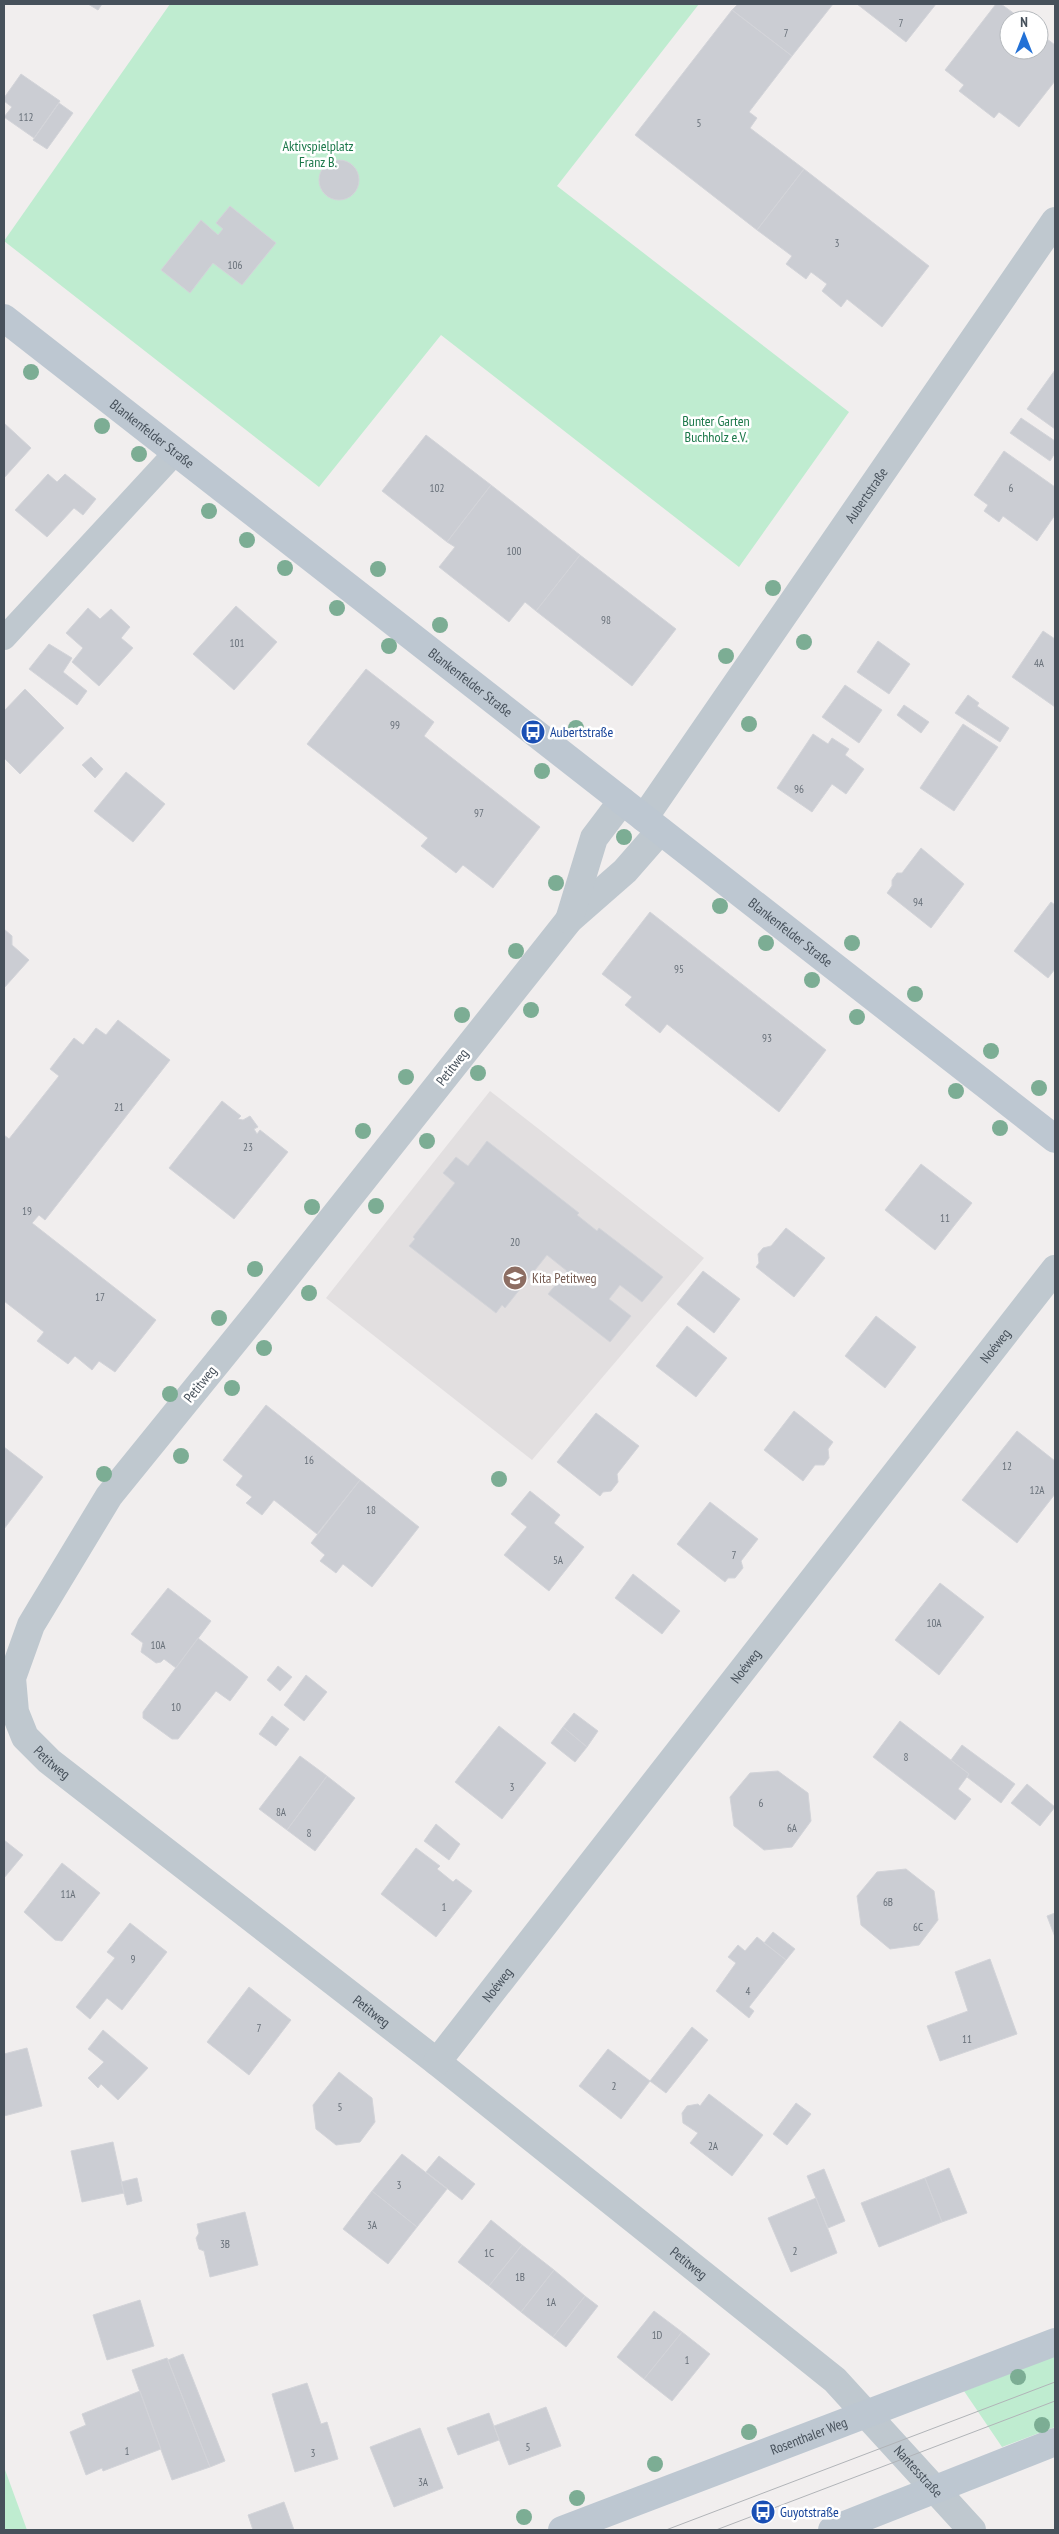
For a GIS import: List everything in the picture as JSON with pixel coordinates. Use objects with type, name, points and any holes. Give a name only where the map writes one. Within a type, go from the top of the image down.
[{"type":"street","name":"Aubertstraße","points":[[652,824],[1055,221]]},
{"type":"street","name":"Blankenfelder Straße","points":[[4,318],[1055,1139]]},
{"type":"street","name":"Petitweg","points":[[569,920],[594,838],[622,801]]},
{"type":"street","name":"Petitweg","points":[[652,824],[625,872],[569,920],[265,1303],[108,1496],[31,1624],[12,1678],[15,1712],[24,1737],[49,1761],[437,2062],[834,2380],[866,2414]]},
{"type":"street","name":"Noéweg","points":[[437,2062],[1055,1269]]},
{"type":"street","name":"Rosenthaler Weg","points":[[562,2530],[1055,2342]]},
{"type":"street","name":"Nantesstraße","points":[[866,2414],[972,2530]]},
{"type":"street","points":[[832,2530],[1055,2442]]},
{"type":"lane","points":[[4,638],[176,452]]},
{"type":"shaded area","name":"Kita Petitweg","points":[[490,1091],[704,1258],[532,1460],[326,1298]]},
{"type":"green space","points":[[170,4],[699,4],[557,186],[849,412],[739,567],[441,335],[319,487],[4,241]]},
{"type":"green space","points":[[1055,2356],[1055,2427],[1002,2447],[964,2391]]},
{"type":"green space","points":[[4,2467],[27,2530],[4,2530]]},
{"type":"building","points":[[88,4],[102,4],[98,10]]},
{"type":"building","points":[[738,4],[833,4],[792,56],[732,10]]},
{"type":"building","points":[[857,4],[936,4],[906,42]]},
{"type":"building","points":[[996,4],[1001,4],[1009,10],[999,10],[999,60],[1049,60],[1049,40],[1055,45],[1055,81],[1019,127],[999,112],[994,118],[959,91],[964,85],[945,70]]},
{"type":"building","points":[[732,10],[792,56],[749,112],[757,118],[750,128],[804,169],[757,230],[635,135]]},
{"type":"building","points":[[21,74],[60,101],[34,138],[4,117],[12,107],[4,101],[4,98]]},
{"type":"building","points":[[59,103],[73,113],[47,149],[33,140]]},
{"type":"building","points":[[343,160],[350,163],[356,169],[359,180],[358,188],[350,197],[343,200],[335,200],[328,197],[320,188],[319,176],[322,169],[331,161]]},
{"type":"building","points":[[804,169],[929,266],[882,327],[847,299],[841,307],[822,291],[827,284],[811,272],[806,279],[786,264],[792,256],[757,230]]},
{"type":"building","points":[[230,206],[276,243],[242,285],[213,263],[190,293],[161,270],[201,220],[218,235],[223,229],[216,223]]},
{"type":"building","points":[[1055,370],[1055,429],[1027,409]]},
{"type":"building","points":[[1021,418],[1055,441],[1055,453],[1050,461],[1010,433]]},
{"type":"building","points":[[4,423],[31,448],[4,478]]},
{"type":"building","points":[[426,435],[491,485],[447,542],[382,491]]},
{"type":"building","points":[[1004,451],[1055,487],[1055,515],[1037,541],[1003,516],[999,522],[984,511],[988,505],[974,495]]},
{"type":"building","points":[[48,474],[57,482],[65,474],[96,499],[83,515],[74,508],[47,537],[15,510]]},
{"type":"building","points":[[491,485],[580,555],[536,611],[525,602],[509,622],[439,567],[455,547],[447,542]]},
{"type":"building","points":[[580,555],[676,629],[632,686],[536,611]]},
{"type":"building","points":[[236,606],[277,642],[234,690],[193,654]]},
{"type":"building","points":[[88,608],[100,619],[111,609],[130,627],[121,638],[133,648],[99,686],[72,662],[83,648],[66,633]]},
{"type":"building","points":[[1043,631],[1055,639],[1055,707],[1012,677]]},
{"type":"building","points":[[878,641],[910,664],[889,694],[857,672]]},
{"type":"building","points":[[49,644],[72,658],[63,672],[87,691],[77,705],[29,669]]},
{"type":"building","points":[[366,669],[434,722],[424,736],[540,827],[493,888],[463,865],[456,873],[421,846],[428,838],[307,744]]},
{"type":"building","points":[[845,685],[882,710],[859,743],[822,717]]},
{"type":"building","points":[[25,689],[64,728],[20,774],[4,758],[4,711]]},
{"type":"building","points":[[968,695],[979,703],[977,706],[1009,728],[1000,742],[955,713]]},
{"type":"building","points":[[904,705],[929,722],[921,733],[897,715]]},
{"type":"building","points":[[963,724],[998,747],[954,811],[920,788]]},
{"type":"building","points":[[813,734],[828,744],[832,738],[849,749],[845,755],[864,769],[846,794],[832,784],[812,812],[777,788]]},
{"type":"building","points":[[91,757],[103,769],[95,778],[82,765]]},
{"type":"building","points":[[126,772],[165,804],[133,842],[94,811]]},
{"type":"building","points":[[921,848],[964,884],[931,928],[887,893],[897,873],[902,873]]},
{"type":"building","points":[[1051,902],[1055,905],[1055,969],[1048,978],[1014,951]]},
{"type":"building","points":[[650,912],[826,1050],[779,1112],[667,1024],[660,1033],[625,1005],[632,997],[602,974]]},
{"type":"building","points":[[4,929],[12,936],[12,945],[29,960],[4,988]]},
{"type":"building","points":[[118,1020],[170,1060],[45,1220],[39,1215],[32,1223],[156,1320],[115,1372],[99,1361],[92,1370],[75,1356],[68,1364],[37,1341],[44,1332],[4,1301],[4,1135],[9,1139],[59,1076],[50,1069],[74,1038],[83,1045],[96,1028],[106,1035]]},
{"type":"building","points":[[222,1101],[241,1116],[238,1119],[243,1120],[250,1116],[258,1127],[254,1129],[257,1134],[260,1130],[288,1152],[234,1219],[169,1168]]},
{"type":"building","points":[[487,1141],[579,1213],[577,1215],[597,1231],[599,1228],[663,1277],[642,1302],[620,1285],[609,1299],[631,1316],[610,1342],[548,1294],[567,1271],[547,1255],[505,1308],[502,1305],[496,1313],[409,1246],[415,1239],[413,1237],[455,1183],[443,1173],[456,1157],[468,1166]]},
{"type":"building","points":[[921,1164],[972,1203],[935,1250],[885,1210]]},
{"type":"building","points":[[786,1228],[825,1258],[794,1297],[756,1267],[759,1263],[758,1254],[763,1248],[771,1246]]},
{"type":"building","points":[[703,1271],[740,1299],[714,1333],[677,1304]]},
{"type":"building","points":[[876,1316],[916,1347],[885,1388],[845,1356]]},
{"type":"building","points":[[687,1326],[727,1358],[696,1397],[656,1366]]},
{"type":"building","points":[[266,1405],[360,1480],[317,1534],[274,1500],[262,1515],[246,1503],[252,1497],[236,1485],[243,1476],[223,1460]]},
{"type":"building","points":[[794,1411],[833,1442],[828,1449],[829,1458],[824,1465],[815,1465],[803,1481],[764,1450]]},
{"type":"building","points":[[596,1413],[639,1446],[617,1474],[618,1482],[611,1491],[603,1492],[600,1496],[557,1462]]},
{"type":"building","points":[[1017,1431],[1055,1461],[1055,1494],[1017,1543],[962,1500]]},
{"type":"building","points":[[4,1447],[43,1477],[4,1529]]},
{"type":"building","points":[[360,1480],[419,1527],[372,1587],[343,1564],[336,1573],[320,1561],[325,1555],[311,1543]]},
{"type":"building","points":[[530,1491],[560,1515],[554,1523],[584,1547],[549,1591],[504,1555],[527,1527],[511,1514]]},
{"type":"building","points":[[710,1502],[758,1539],[741,1561],[743,1568],[735,1578],[728,1578],[725,1582],[677,1544]]},
{"type":"building","points":[[633,1574],[680,1611],[662,1634],[615,1598]]},
{"type":"building","points":[[940,1583],[984,1617],[939,1675],[895,1640]]},
{"type":"building","points":[[168,1588],[211,1621],[176,1668],[164,1659],[156,1663],[141,1652],[143,1643],[131,1634]]},
{"type":"building","points":[[198,1638],[248,1677],[230,1701],[216,1691],[178,1739],[172,1739],[143,1718],[143,1712]]},
{"type":"building","points":[[278,1666],[292,1677],[280,1691],[267,1680]]},
{"type":"building","points":[[306,1675],[327,1692],[304,1721],[284,1705]]},
{"type":"building","points":[[574,1713],[598,1731],[587,1747],[563,1727]]},
{"type":"building","points":[[272,1716],[289,1729],[276,1746],[259,1734]]},
{"type":"building","points":[[900,1721],[969,1774],[958,1789],[971,1799],[955,1820],[873,1757]]},
{"type":"building","points":[[499,1726],[546,1763],[502,1819],[455,1782]]},
{"type":"building","points":[[563,1727],[587,1747],[575,1762],[551,1743]]},
{"type":"building","points":[[962,1745],[1015,1784],[1001,1803],[967,1777],[969,1774],[951,1760]]},
{"type":"building","points":[[300,1756],[327,1776],[287,1830],[259,1809]]},
{"type":"building","points":[[778,1771],[808,1793],[811,1821],[792,1847],[764,1850],[734,1826],[730,1797],[750,1773]]},
{"type":"building","points":[[327,1776],[355,1798],[315,1851],[287,1830]]},
{"type":"building","points":[[1027,1784],[1055,1807],[1040,1826],[1011,1803]]},
{"type":"building","points":[[436,1824],[460,1844],[449,1860],[424,1841]]},
{"type":"building","points":[[4,1840],[23,1855],[4,1878]]},
{"type":"building","points":[[416,1848],[440,1866],[437,1869],[453,1882],[456,1879],[472,1891],[436,1937],[381,1894]]},
{"type":"building","points":[[62,1863],[100,1893],[62,1941],[55,1940],[24,1912]]},
{"type":"building","points":[[906,1869],[934,1891],[938,1920],[919,1945],[890,1949],[861,1925],[857,1896],[877,1872]]},
{"type":"building","points":[[1055,1913],[1055,1937],[1047,1916]]},
{"type":"building","points":[[130,1923],[167,1952],[122,2010],[107,1998],[90,2019],[76,2007],[115,1958],[107,1952]]},
{"type":"building","points":[[773,1932],[795,1949],[786,1960],[764,1943]]},
{"type":"building","points":[[757,1937],[786,1960],[749,2007],[754,2011],[749,2018],[716,1991],[736,1963],[728,1957],[738,1945],[745,1951]]},
{"type":"building","points":[[990,1959],[1017,2034],[940,2061],[927,2026],[968,2011],[955,1972]]},
{"type":"building","points":[[249,1987],[291,2020],[249,2075],[207,2042]]},
{"type":"building","points":[[692,2027],[708,2040],[666,2093],[650,2081]]},
{"type":"building","points":[[103,2030],[148,2068],[118,2100],[101,2084],[98,2088],[88,2078],[104,2062],[88,2049]]},
{"type":"building","points":[[27,2048],[42,2106],[4,2116],[4,2054]]},
{"type":"building","points":[[608,2049],[650,2081],[621,2119],[579,2086]]},
{"type":"building","points":[[339,2072],[372,2098],[375,2122],[360,2142],[336,2145],[316,2129],[313,2105]]},
{"type":"building","points":[[709,2094],[763,2135],[732,2176],[690,2143],[698,2133],[683,2123],[682,2113],[687,2106],[698,2104],[700,2106]]},
{"type":"building","points":[[796,2103],[811,2114],[787,2145],[773,2134]]},
{"type":"building","points":[[113,2142],[124,2193],[82,2202],[71,2151]]},
{"type":"building","points":[[402,2154],[447,2189],[417,2227],[372,2191]]},
{"type":"building","points":[[439,2156],[475,2184],[462,2200],[426,2172]]},
{"type":"building","points":[[949,2168],[967,2213],[942,2222],[925,2178]]},
{"type":"building","points":[[824,2169],[845,2221],[828,2228],[807,2176]]},
{"type":"building","points":[[137,2178],[142,2201],[127,2205],[121,2182]]},
{"type":"building","points":[[925,2178],[942,2222],[879,2247],[861,2203]]},
{"type":"building","points":[[372,2191],[417,2227],[388,2264],[343,2229]]},
{"type":"building","points":[[816,2198],[837,2253],[791,2272],[768,2218]]},
{"type":"building","points":[[245,2212],[258,2265],[210,2277],[204,2251],[199,2249],[196,2238],[199,2233],[197,2224]]},
{"type":"building","points":[[491,2220],[522,2245],[489,2286],[458,2262]]},
{"type":"building","points":[[522,2245],[554,2270],[521,2312],[489,2286]]},
{"type":"building","points":[[554,2270],[585,2296],[553,2337],[521,2312]]},
{"type":"building","points":[[585,2296],[598,2306],[566,2347],[553,2337]]},
{"type":"building","points":[[140,2300],[154,2346],[107,2360],[93,2315]]},
{"type":"building","points":[[654,2311],[682,2332],[644,2379],[617,2357]]},
{"type":"building","points":[[682,2332],[710,2354],[672,2401],[644,2379]]},
{"type":"building","points":[[183,2354],[225,2461],[210,2467],[168,2360]]},
{"type":"building","points":[[167,2358],[210,2467],[172,2480],[132,2370]]},
{"type":"building","points":[[307,2383],[321,2424],[327,2422],[338,2459],[295,2472],[272,2394]]},
{"type":"building","points":[[140,2391],[161,2449],[103,2471],[102,2468],[86,2475],[70,2432],[86,2425],[82,2414]]},
{"type":"building","points":[[546,2407],[561,2446],[509,2465],[494,2426]]},
{"type":"building","points":[[489,2413],[499,2440],[458,2455],[447,2428]]},
{"type":"building","points":[[420,2428],[443,2488],[394,2507],[370,2447]]},
{"type":"building","points":[[284,2502],[294,2530],[253,2530],[248,2515]]},
{"type":"tram line","points":[[666,2530],[1055,2382]]},
{"type":"tram line","points":[[716,2530],[1055,2401]]},
{"type":"place","name":"Aubertstraße","points":[[533,732]]},
{"type":"place","name":"Kita Petitweg","points":[[515,1278]]},
{"type":"place","name":"Guyotstraße","points":[[763,2512]]},
{"type":"park label","name":"Aktivspielplatz Franz B.","points":[[318,154]]},
{"type":"park label","name":"Bunter Garten Buchholz e.V.","points":[[716,430]]}]
